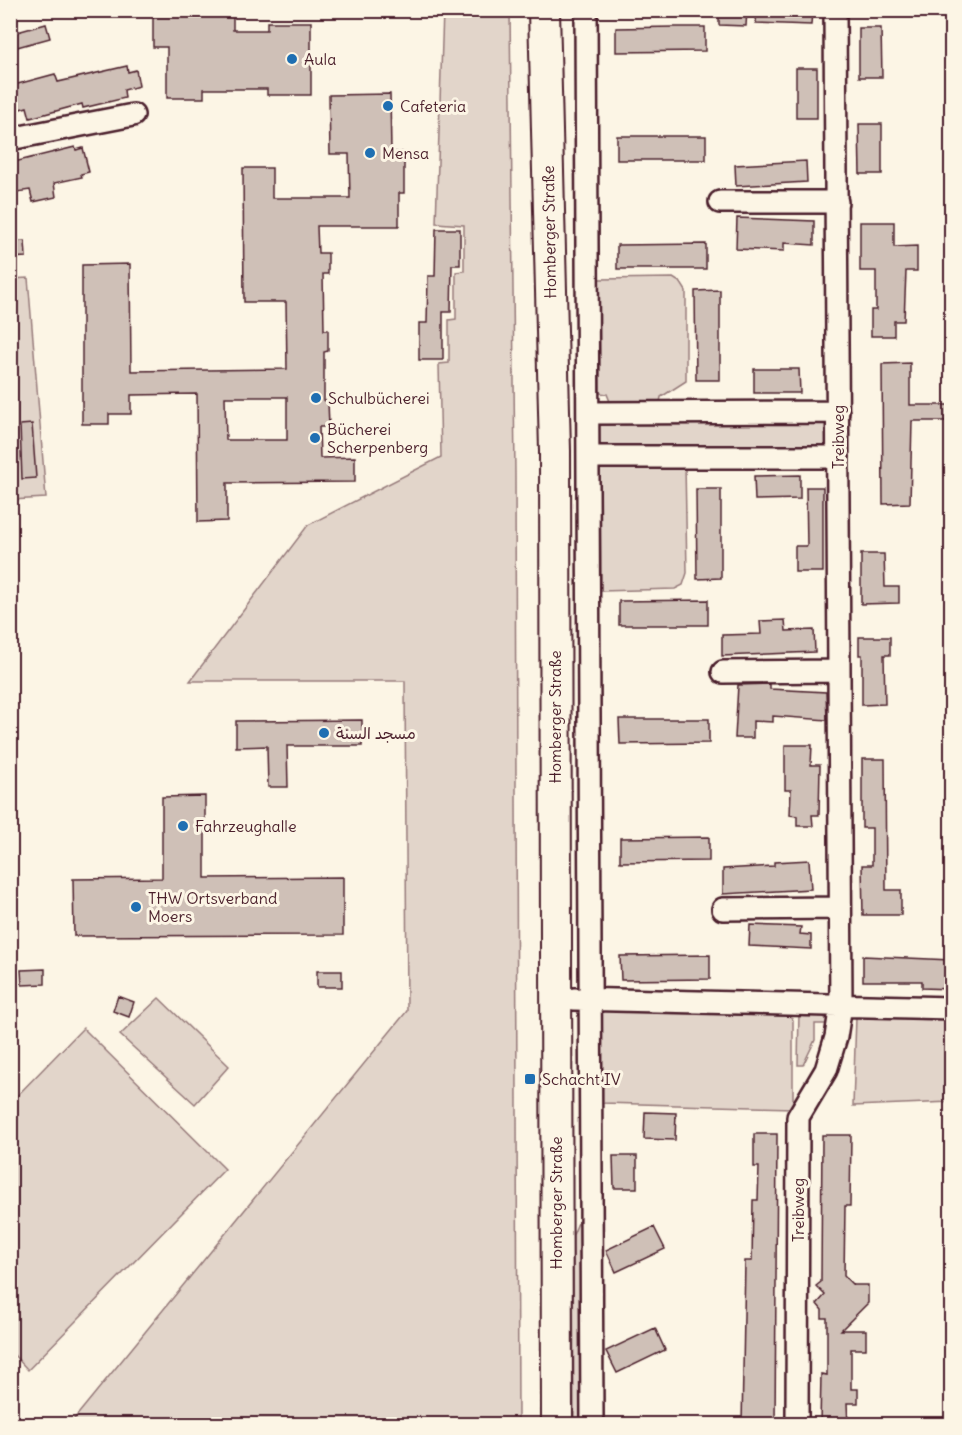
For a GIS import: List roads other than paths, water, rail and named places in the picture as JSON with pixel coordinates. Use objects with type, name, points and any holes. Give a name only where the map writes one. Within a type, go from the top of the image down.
[{"type":"main road","name":"Homberger Straße","points":[[544,10],[555,450],[557,1425]]},
{"type":"street","name":"Homberger Straße","points":[[586,10],[589,413],[588,999],[592,1425]]},
{"type":"street","name":"Treibweg","points":[[797,1425],[798,1117],[826,1070],[836,1034],[840,1005],[835,10]]},
{"type":"street","points":[[10,139],[133,115]]},
{"type":"street","points":[[720,202],[837,202]]},
{"type":"street","points":[[589,413],[838,412]]},
{"type":"street","points":[[589,457],[838,457]]},
{"type":"street","points":[[723,672],[839,671]]},
{"type":"street","points":[[723,909],[840,908]]},
{"type":"street","points":[[556,998],[951,1008]]},
{"type":"place","name":"Aula","points":[[292,59]]},
{"type":"place","name":"Cafeteria","points":[[388,106]]},
{"type":"place","name":"Mensa","points":[[370,153]]},
{"type":"place","name":"Schulbücherei","points":[[316,398]]},
{"type":"place","name":"Bücherei Scherpenberg","points":[[315,438]]},
{"type":"place","name":"مسجد السنة","points":[[324,733]]},
{"type":"place","name":"Fahrzeughalle","points":[[183,826]]},
{"type":"place","name":"THW Ortsverband Moers","points":[[136,907]]},
{"type":"place","name":"Schacht IV","points":[[530,1079]]}]
